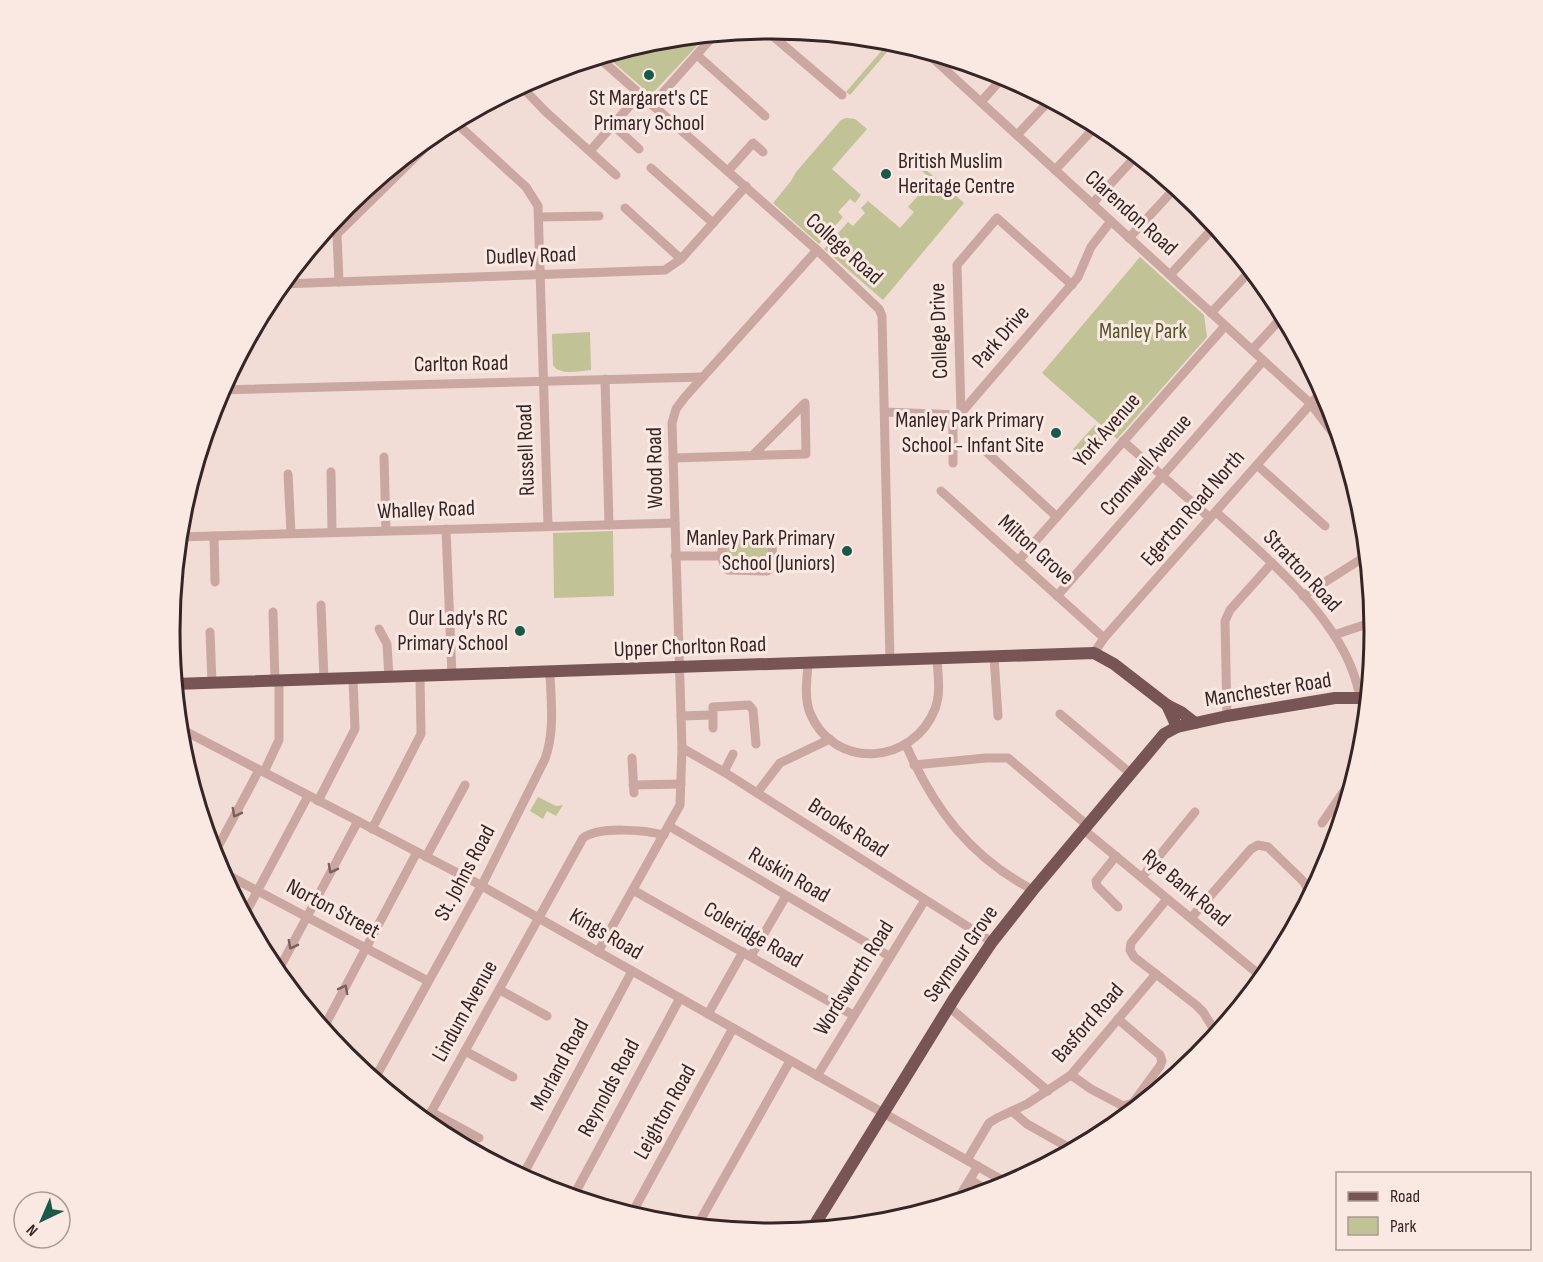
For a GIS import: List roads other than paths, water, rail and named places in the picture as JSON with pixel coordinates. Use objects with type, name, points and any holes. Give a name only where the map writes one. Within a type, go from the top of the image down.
[{"type":"main road","name":"Upper Chorlton Road","points":[[182,684],[1094,654]]},
{"type":"main road","points":[[1094,654],[1113,664],[1195,723]]},
{"type":"main road","name":"Manchester Road","points":[[1176,727],[1335,698],[1359,698]]},
{"type":"main road","points":[[1167,705],[1174,717],[1176,727]]},
{"type":"main road","name":"Seymour Grove","points":[[817,1221],[949,1007],[992,942],[1130,773],[1164,734],[1176,727]]},
{"type":"street","points":[[776,39],[842,95]]},
{"type":"street","points":[[652,105],[708,43]]},
{"type":"street","points":[[697,55],[765,116]]},
{"type":"street","name":"College Road","points":[[605,63],[746,186],[879,309],[882,324],[885,412],[890,661]]},
{"type":"street","name":"Clarendon Road","points":[[939,63],[1311,404],[1325,423]]},
{"type":"street","points":[[981,102],[997,84]]},
{"type":"street","points":[[526,92],[616,175]]},
{"type":"street","points":[[590,151],[640,94]]},
{"type":"street","points":[[1017,135],[1044,106]]},
{"type":"street","points":[[613,125],[639,149]]},
{"type":"street","name":"Russell Road","points":[[461,127],[526,187],[536,201],[539,218],[548,526]]},
{"type":"street","points":[[1055,170],[1090,132]]},
{"type":"street","points":[[728,171],[753,143],[763,152]]},
{"type":"street","points":[[1092,204],[1132,161]]},
{"type":"street","points":[[651,168],[713,223]]},
{"type":"street","points":[[337,234],[397,173]]},
{"type":"street","name":"Dudley Road","points":[[293,284],[665,270],[681,259],[746,186]]},
{"type":"street","points":[[1129,238],[1170,193]]},
{"type":"street","points":[[625,208],[681,259]]},
{"type":"street","points":[[539,218],[599,216]]},
{"type":"street","name":"College Drive","points":[[957,414],[957,265],[997,218],[1072,285]]},
{"type":"street","name":"Park Drive","points":[[957,414],[1072,285],[1084,267],[1095,240],[1111,221]]},
{"type":"street","points":[[335,232],[337,234],[339,282]]},
{"type":"street","points":[[1170,275],[1209,232]]},
{"type":"street","name":"Wood Road","points":[[598,952],[680,805],[682,748],[672,423],[676,409],[817,250]]},
{"type":"street","points":[[1211,313],[1245,276]]},
{"type":"street","points":[[1252,350],[1277,323]]},
{"type":"street","name":"York Avenue","points":[[1018,561],[1225,326]]},
{"type":"street","name":"Cromwell Avenue","points":[[1057,596],[1263,361]]},
{"type":"street","name":"Carlton Road","points":[[232,390],[703,376]]},
{"type":"street","points":[[605,379],[609,525]]},
{"type":"street","name":"Egerton Road North","points":[[1094,654],[1104,638],[1316,399]]},
{"type":"street","points":[[673,458],[753,456],[806,454],[805,402],[753,456]]},
{"type":"street","points":[[885,412],[957,414],[953,463]]},
{"type":"street","name":"Stratton Road","points":[[1123,441],[1162,476],[1272,563],[1303,596],[1334,635],[1360,688]]},
{"type":"street","points":[[981,447],[1057,517]]},
{"type":"street","points":[[384,457],[386,531]]},
{"type":"street","points":[[1257,465],[1325,525]]},
{"type":"street","points":[[331,472],[332,532]]},
{"type":"street","points":[[288,474],[291,533]]},
{"type":"street","name":"Milton Grove","points":[[941,491],[1104,638]]},
{"type":"street","name":"Whalley Road","points":[[188,537],[675,523]]},
{"type":"street","points":[[446,529],[452,676]]},
{"type":"street","points":[[214,536],[215,582]]},
{"type":"street","points":[[766,538],[773,544],[774,564],[767,571],[732,572],[724,567],[722,556],[722,547],[729,539],[766,538]]},
{"type":"street","points":[[675,556],[722,556]]},
{"type":"street","points":[[1303,596],[1359,561]]},
{"type":"street","points":[[1227,716],[1225,621],[1230,610],[1272,563]]},
{"type":"street","points":[[321,605],[324,680]]},
{"type":"street","points":[[220,844],[279,740],[273,612]]},
{"type":"street","points":[[1334,635],[1364,625]]},
{"type":"street","points":[[379,629],[387,644],[388,678]]},
{"type":"street","points":[[210,632],[212,683]]},
{"type":"street","points":[[994,657],[998,716]]},
{"type":"street","points":[[808,664],[807,702],[815,723],[830,739],[845,749],[866,754],[886,752],[906,745],[926,725],[936,707],[939,694],[937,659]]},
{"type":"street","name":"St. Johns Road","points":[[378,1073],[482,886],[538,774],[549,747],[550,673]]},
{"type":"street","points":[[372,829],[421,734],[420,677]]},
{"type":"street","points":[[318,801],[355,729],[353,679]]},
{"type":"street","points":[[713,728],[712,709],[715,706],[749,705],[753,710],[756,744]]},
{"type":"street","points":[[1060,714],[1130,773]]},
{"type":"street","points":[[681,716],[712,715]]},
{"type":"street","name":"Kings Road","points":[[189,734],[482,886],[998,1178]]},
{"type":"street","points":[[757,793],[780,763],[830,739]]},
{"type":"street","points":[[906,745],[914,765],[934,799],[965,840],[994,867],[1033,890]]},
{"type":"street","name":"Brooks Road","points":[[682,748],[724,772],[992,942]]},
{"type":"street","points":[[724,772],[733,754]]},
{"type":"street","points":[[632,758],[633,789],[681,784]]},
{"type":"street","name":"Rye Bank Road","points":[[914,765],[1008,758],[1116,856],[1256,971]]},
{"type":"street","points":[[426,857],[465,785]]},
{"type":"street","points":[[249,908],[308,795]]},
{"type":"street","points":[[1322,823],[1339,799]]},
{"type":"street","points":[[1142,877],[1195,812]]},
{"type":"street","points":[[282,964],[358,821]]},
{"type":"street","name":"Lindum Avenue","points":[[431,1112],[574,852],[587,835],[641,830],[666,831]]},
{"type":"street","name":"Ruskin Road","points":[[666,831],[786,896],[889,956]]},
{"type":"street","points":[[1191,918],[1251,849],[1258,845],[1268,848],[1306,885]]},
{"type":"street","points":[[327,1022],[417,852]]},
{"type":"street","points":[[1113,906],[1097,886],[1096,881],[1116,856]]},
{"type":"street","name":"Norton Street","points":[[234,879],[428,981]]},
{"type":"street","name":"Coleridge Road","points":[[633,890],[853,1014]]},
{"type":"street","points":[[708,1014],[786,896]]},
{"type":"street","points":[[1167,899],[1130,947],[1134,957],[1203,1012],[1212,1026]]},
{"type":"street","name":"Wordsworth Road","points":[[817,1076],[925,900]]},
{"type":"street","name":"Morland Road","points":[[526,1169],[632,971]]},
{"type":"street","name":"Basford Road","points":[[967,1160],[989,1123],[1048,1091],[1071,1075],[1156,974]]},
{"type":"street","points":[[500,990],[547,1016]]},
{"type":"street","name":"Reynolds Road","points":[[577,1190],[680,998]]},
{"type":"street","points":[[949,1007],[1048,1091]]},
{"type":"street","points":[[1118,1019],[1160,1055],[1162,1061],[1138,1096]]},
{"type":"street","name":"Leighton Road","points":[[635,1207],[732,1028]]},
{"type":"street","points":[[465,1051],[513,1077]]},
{"type":"street","points":[[701,1219],[790,1061]]},
{"type":"street","points":[[1071,1075],[1091,1089],[1123,1106],[1126,1105]]},
{"type":"street","points":[[1012,1111],[1027,1124],[1065,1146]]},
{"type":"street","points":[[431,1112],[479,1138]]},
{"type":"street","points":[[962,1192],[978,1166]]},
{"type":"street","points":[[970,1180],[979,1185]]},
{"type":"place","name":"St Margaret's CE Primary School","points":[[649,75]]},
{"type":"place","name":"British Muslim Heritage Centre","points":[[886,174]]},
{"type":"place","name":"Manley Park Primary School - Infant Site","points":[[1056,433]]},
{"type":"place","name":"Manley Park Primary School (Juniors)","points":[[847,551]]},
{"type":"place","name":"Our Lady's RC Primary School","points":[[520,631]]},
{"type":"park label","name":"Manley Park","points":[[1143,331]]}]
